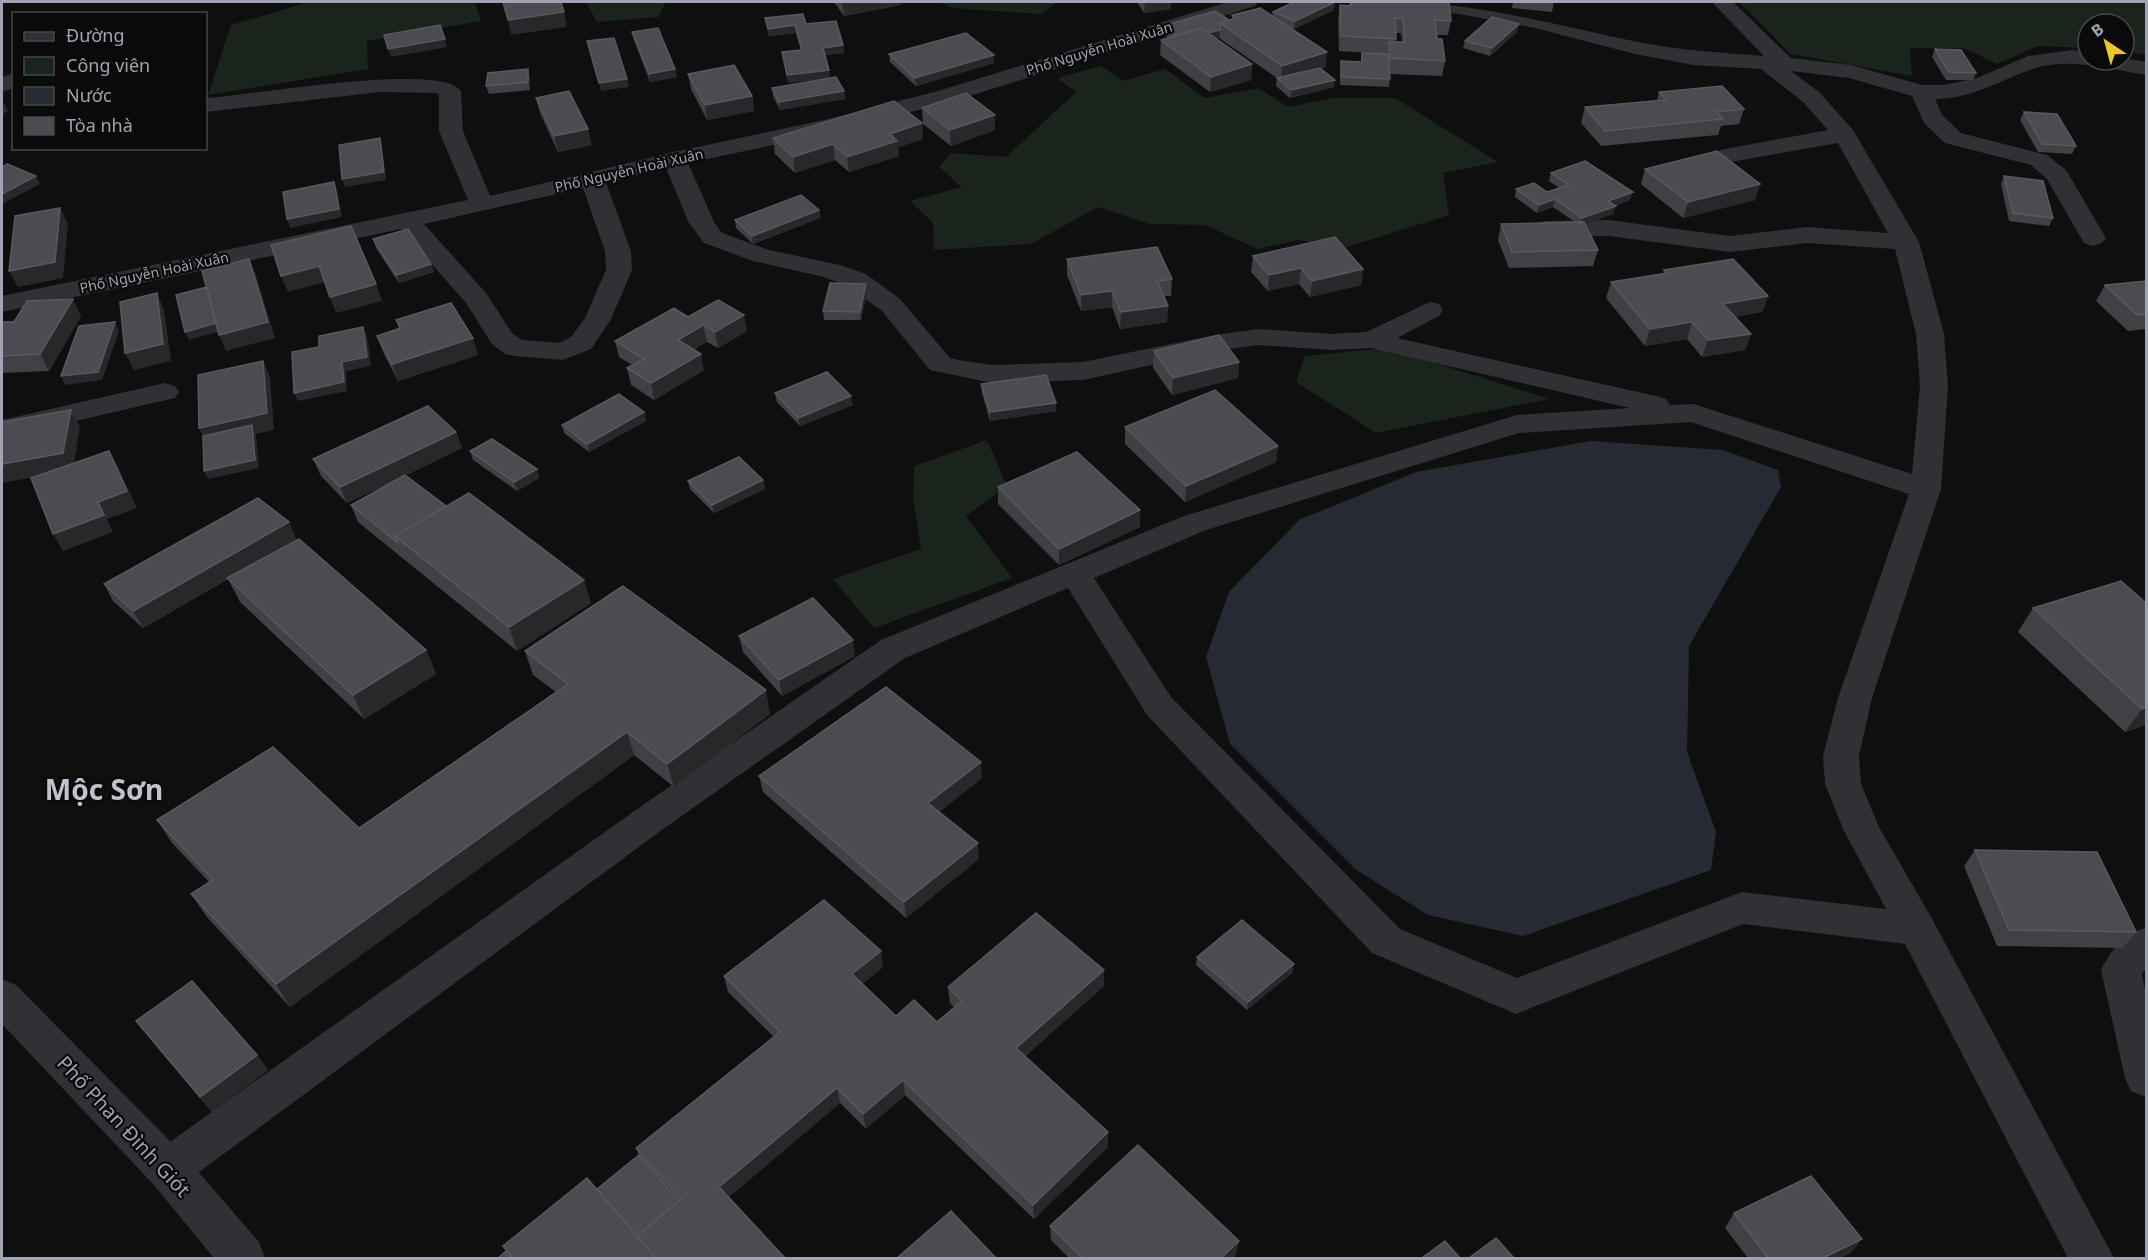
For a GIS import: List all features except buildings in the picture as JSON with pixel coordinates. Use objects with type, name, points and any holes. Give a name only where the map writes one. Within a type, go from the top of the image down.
[{"type":"street","name":"Phố Nguyễn Hoài Xuân","points":[[2,304],[482,205],[674,159],[825,127],[945,96],[1248,2]]},
{"type":"street","points":[[1393,2],[1459,8],[1537,22],[1635,48],[1693,58],[1776,63],[1851,72],[1921,92],[1944,92],[1984,83],[2028,63],[2076,58]]},
{"type":"street","points":[[1722,2],[1845,135],[1906,242],[1931,344],[1934,386],[1926,489],[1912,536],[1855,698],[1841,756],[1843,784],[1862,831],[1917,929],[2092,1258]]},
{"type":"street","points":[[207,105],[249,104],[353,87],[439,86],[450,91],[451,131],[482,205]]},
{"type":"street","points":[[1921,92],[1932,118],[1953,138],[2039,160],[2048,167],[2057,175],[2093,238]]},
{"type":"street","points":[[1725,156],[1845,135]]},
{"type":"street","points":[[674,159],[702,224],[714,238],[762,256],[831,271],[857,280],[891,305],[940,364],[992,374],[1055,373],[1140,361],[1184,348],[1258,337],[1331,342],[1371,340],[1693,413],[1926,489]]},
{"type":"street","points":[[406,220],[477,299],[502,338],[515,348],[563,351],[581,343],[598,320],[619,270],[618,251],[592,178]]},
{"type":"street","points":[[1521,230],[1609,228],[1730,244],[1807,235],[1906,242]]},
{"type":"street","points":[[1371,340],[1430,310]]},
{"type":"street","points":[[2,429],[165,392]]},
{"type":"street","points":[[168,1169],[646,822],[893,649],[1195,523],[1517,424],[1693,413]]},
{"type":"street","points":[[1075,573],[1159,706],[1386,942],[1516,996],[1742,908],[1917,929]]},
{"type":"street","points":[[2146,945],[2141,946],[2121,970],[2146,1078]]},
{"type":"street","name":"Phố Phan Đình Giót","points":[[2,998],[168,1169],[243,1258]]},
{"type":"green space","points":[[309,2],[475,2],[481,21],[367,41],[368,69],[208,95],[231,25]]},
{"type":"green space","points":[[586,2],[665,2],[659,17],[597,22]]},
{"type":"green space","points":[[940,2],[1057,2],[1041,14],[953,8]]},
{"type":"green space","points":[[1739,2],[2146,2],[2146,55],[2136,53],[2136,12],[2076,12],[2076,48],[2038,46],[1997,64],[1964,48],[1910,48],[1912,76],[1791,54]]},
{"type":"green space","points":[[1101,66],[1123,81],[1165,69],[1205,98],[1259,88],[1288,107],[1333,98],[1395,98],[1498,162],[1443,173],[1449,215],[1341,249],[1299,240],[1257,249],[1205,225],[1149,224],[1098,207],[1031,244],[934,250],[933,223],[910,201],[962,187],[939,167],[951,153],[1006,157],[1076,92],[1057,78]]},
{"type":"green space","points":[[1388,348],[1549,399],[1376,433],[1296,382],[1305,356]]},
{"type":"green space","points":[[987,440],[1007,486],[966,516],[1012,578],[874,628],[833,579],[921,549],[913,498],[914,466]]},
{"type":"water","points":[[1591,441],[1723,450],[1778,470],[1781,487],[1689,646],[1687,752],[1716,832],[1711,870],[1523,936],[1428,915],[1355,869],[1230,744],[1206,657],[1229,592],[1299,520],[1416,472]]},
{"type":"district","name":"Mộc Sơn","points":[[104,789]]}]
